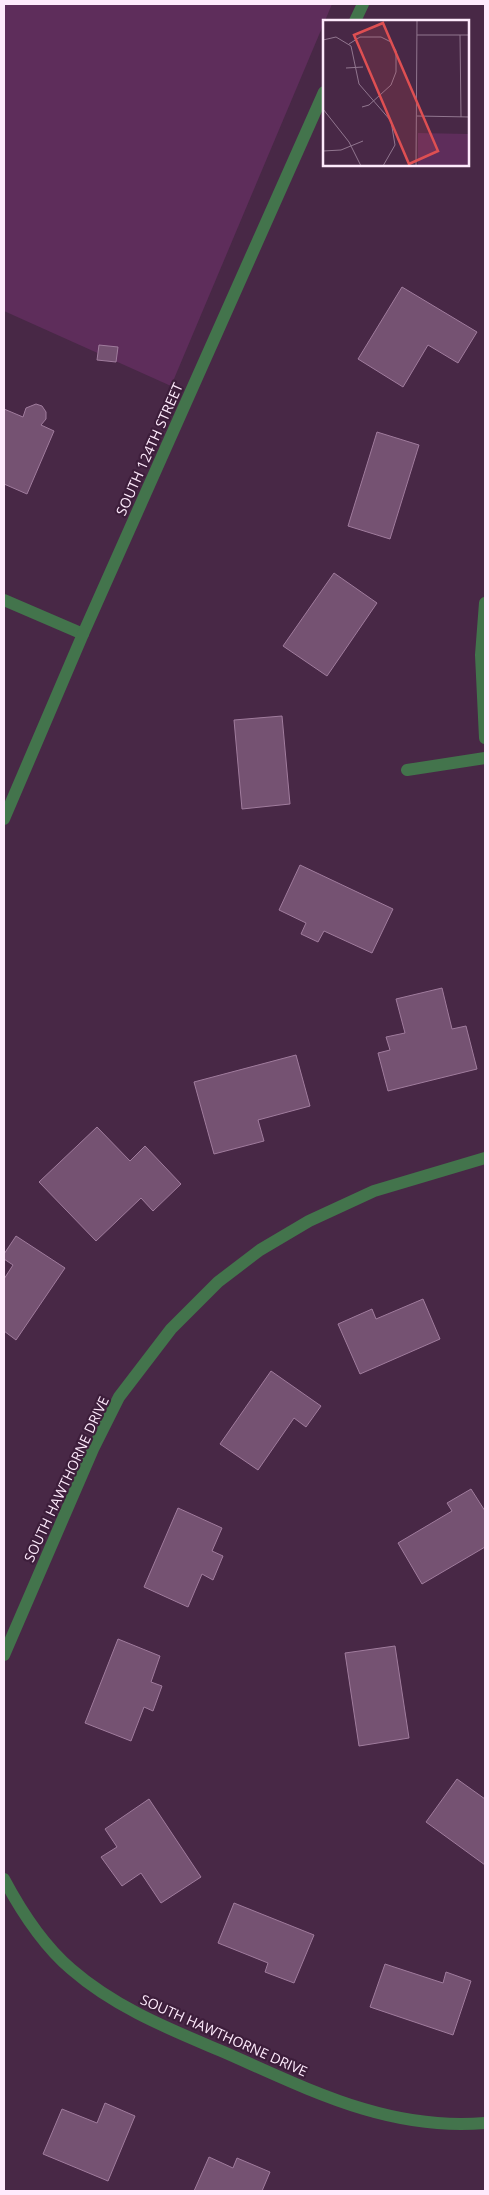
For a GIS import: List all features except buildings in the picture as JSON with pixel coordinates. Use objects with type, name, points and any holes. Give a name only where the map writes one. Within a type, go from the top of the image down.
[{"type":"street","points":[[355,20],[363,4]]},
{"type":"street","name":"SOUTH 124TH STREET","points":[[4,819],[83,634],[323,94]]},
{"type":"street","points":[[4,600],[83,634]]},
{"type":"street","points":[[485,603],[481,655],[485,738]]},
{"type":"street","points":[[407,770],[485,758]]},
{"type":"street","name":"SOUTH HAWTHORNE DRIVE","points":[[4,1655],[93,1449],[120,1397],[171,1329],[218,1282],[260,1250],[309,1221],[374,1191],[485,1158]]},
{"type":"street","name":"SOUTH HAWTHORNE DRIVE","points":[[4,1879],[15,1899],[48,1945],[70,1968],[93,1986],[143,2017],[324,2096],[386,2116],[424,2124],[458,2126],[485,2123]]},
{"type":"shaded area","points":[[4,4],[332,4],[325,20],[323,20],[323,25],[171,386],[4,311]]}]
